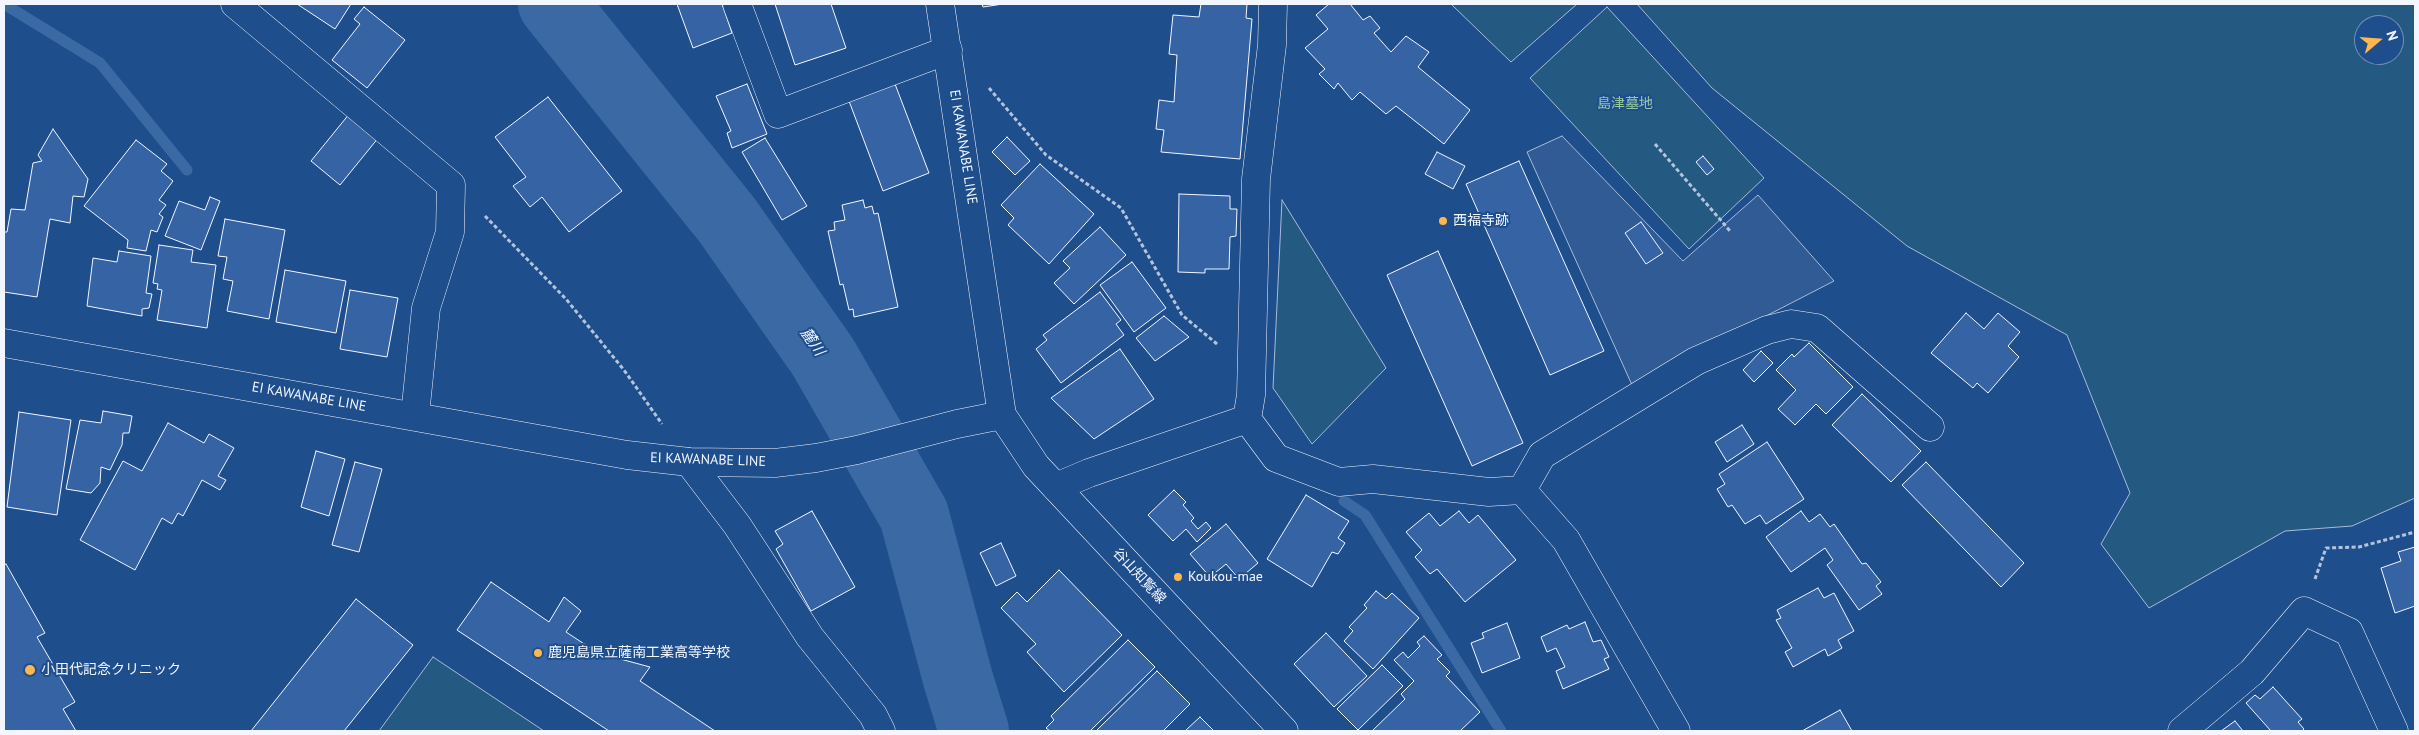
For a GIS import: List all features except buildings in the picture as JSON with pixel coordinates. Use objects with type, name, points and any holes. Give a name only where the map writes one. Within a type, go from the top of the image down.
[{"type":"street","points":[[235,4],[451,185],[450,232],[426,308],[415,416]]},
{"type":"street","points":[[736,4],[778,114],[948,50]]},
{"type":"street","name":"EI KAWANABE LINE","points":[[4,343],[627,455],[689,462],[775,463],[857,450],[929,431],[1002,415],[940,4]]},
{"type":"street","points":[[1274,4],[1272,45],[1256,180],[1251,395],[1248,419],[1276,458],[1339,482],[1373,479],[1488,492],[1522,490]]},
{"type":"street","points":[[1522,490],[1542,455],[1696,360],[1768,330],[1791,324],[1817,328],[1930,427]]},
{"type":"street","name":"谷山知覧線","points":[[1002,415],[1036,466],[1284,731]]},
{"type":"street","points":[[1056,487],[1248,419]]},
{"type":"street","points":[[689,462],[737,526],[810,637],[873,715],[881,731]]},
{"type":"street","points":[[1522,490],[1566,540],[1676,731]]},
{"type":"street","points":[[2182,731],[2252,672],[2304,611],[2350,632],[2394,731]]},
{"type":"path","points":[[948,50],[992,92],[1046,155],[1121,208],[1182,315],[1223,349]]},
{"type":"path","points":[[1655,144],[1730,231]]},
{"type":"path","points":[[451,185],[566,300],[624,370],[689,462]]},
{"type":"path","points":[[2304,611],[2326,548],[2358,546],[2415,532]]},
{"type":"green space","points":[[1451,4],[1577,4],[1511,62]]},
{"type":"green space","points":[[1637,4],[2415,4],[2415,498],[2352,526],[2285,531],[2149,608],[2101,544],[2130,493],[2067,335],[1907,246],[1712,88]]},
{"type":"green space","name":"島津墓地","points":[[1607,7],[1764,178],[1689,249],[1530,78]]},
{"type":"green space","points":[[1282,200],[1386,368],[1312,444],[1273,388]]},
{"type":"green space","points":[[433,657],[544,731],[379,731]]},
{"type":"shaded area","points":[[1562,136],[1683,261],[1758,195],[1834,281],[1632,385],[1527,152]]},
{"type":"waterway","points":[[4,4],[100,63],[187,170]]},
{"type":"waterway","name":"麓川","points":[[553,4],[727,220],[823,357],[914,515],[974,731]]},
{"type":"waterway","points":[[1344,501],[1365,515],[1501,731]]},
{"type":"place","name":"西福寺跡","points":[[1443,221]]},
{"type":"place","name":"Koukou-mae","points":[[1178,577]]},
{"type":"place","name":"鹿児島県立薩南工業高等学校","points":[[538,653]]},
{"type":"place","name":"小田代記念クリニック","points":[[30,670]]}]
